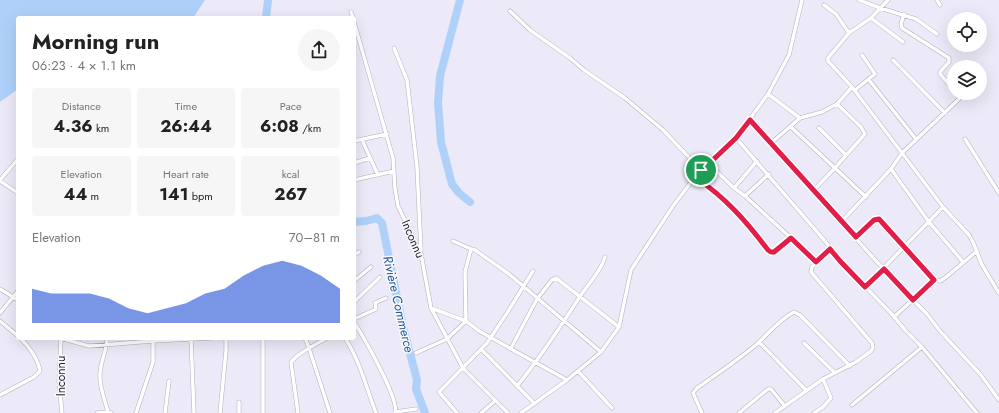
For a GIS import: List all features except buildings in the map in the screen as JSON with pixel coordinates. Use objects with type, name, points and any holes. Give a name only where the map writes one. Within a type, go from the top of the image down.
[{"type":"street","points":[[520,413],[567,380],[601,352],[620,327],[631,270],[673,206],[695,177],[736,138],[768,94],[789,55],[802,0]]},
{"type":"street","points":[[859,0],[880,8],[904,14],[921,22],[937,34]]},
{"type":"street","points":[[888,0],[871,18],[849,33],[828,59],[854,89],[943,207],[969,236],[982,265],[999,293]]},
{"type":"street","points":[[937,0],[940,5]]},
{"type":"street","points":[[824,5],[836,14],[849,33]]},
{"type":"street","points":[[510,11],[530,30],[630,102],[663,130],[701,170]]},
{"type":"street","points":[[351,12],[352,16]]},
{"type":"street","points":[[904,14],[901,26],[902,28],[949,58],[949,60]]},
{"type":"street","points":[[871,18],[902,42]]},
{"type":"street","name":"Inconnu","points":[[356,29],[393,158],[395,189],[398,206],[421,254],[431,308],[463,368],[508,413]]},
{"type":"street","points":[[394,48],[407,80],[417,167],[421,254]]},
{"type":"street","points":[[770,144],[800,118],[822,112],[837,104],[854,89],[874,76],[875,73],[862,55]]},
{"type":"street","points":[[893,60],[945,112]]},
{"type":"street","points":[[947,64],[940,74],[947,82]]},
{"type":"street","points":[[869,80],[916,139]]},
{"type":"street","points":[[768,94],[800,118]]},
{"type":"street","points":[[841,222],[891,169],[902,153],[958,100]]},
{"type":"street","points":[[813,191],[863,137],[865,132],[837,104]]},
{"type":"street","points":[[750,120],[841,222],[927,314],[940,331],[981,375],[999,400]]},
{"type":"street","points":[[791,127],[834,169],[866,197]]},
{"type":"street","points":[[819,128],[846,155]]},
{"type":"street","points":[[356,141],[387,134]]},
{"type":"street","points":[[736,138],[769,174],[840,261],[922,347],[977,413]]},
{"type":"street","points":[[965,139],[999,193]]},
{"type":"street","points":[[362,140],[378,175]]},
{"type":"street","points":[[356,162],[370,158]]},
{"type":"street","points":[[16,160],[0,180],[16,192]]},
{"type":"street","points":[[734,188],[757,161]]},
{"type":"street","points":[[709,164],[734,188],[746,196],[816,262]]},
{"type":"street","points":[[891,169],[929,222],[963,262]]},
{"type":"street","points":[[356,180],[394,171]]},
{"type":"street","points":[[746,196],[769,174]]},
{"type":"street","points":[[695,177],[732,206],[770,251],[774,252],[791,238]]},
{"type":"street","points":[[865,287],[943,207]]},
{"type":"street","points":[[856,237],[876,219],[879,219],[934,280],[940,282],[976,252]]},
{"type":"street","points":[[453,241],[475,250],[495,264],[601,352]]},
{"type":"street","points":[[416,353],[447,339],[466,322],[465,272],[471,249]]},
{"type":"street","points":[[775,413],[784,405],[823,379],[850,366],[872,351],[873,346],[810,270],[830,249]]},
{"type":"street","points":[[517,386],[536,363],[565,321],[594,278],[605,257]]},
{"type":"street","points":[[356,279],[371,266]]},
{"type":"street","points":[[457,413],[439,392],[491,337],[533,270]]},
{"type":"street","points":[[356,300],[380,277]]},
{"type":"street","points":[[511,348],[537,299],[556,278],[620,327]]},
{"type":"street","points":[[894,317],[934,280]]},
{"type":"street","points":[[0,289],[16,298]]},
{"type":"street","points":[[0,313],[16,293]]},
{"type":"street","points":[[356,318],[376,309],[375,303],[386,298]]},
{"type":"street","points":[[431,308],[466,322],[567,380]]},
{"type":"street","points":[[702,413],[694,398],[693,393],[695,390],[736,361],[759,342],[776,325],[794,312],[800,315],[850,366]]},
{"type":"street","name":"Inconnu","points":[[0,321],[16,334]]},
{"type":"street","points":[[356,325],[387,383],[397,409],[396,413],[416,409]]},
{"type":"street","name":"Inconnu","points":[[0,396],[34,377],[40,371],[30,350],[22,340]]},
{"type":"street","name":"Inconnu","points":[[61,340],[59,382],[62,413]]},
{"type":"street","name":"Inconnu","points":[[68,340],[89,346],[145,340]]},
{"type":"street","points":[[97,413],[109,412],[100,376],[102,359],[107,345],[107,340]]},
{"type":"street","points":[[136,413],[153,362],[153,340]]},
{"type":"street","points":[[191,340],[194,413]]},
{"type":"street","points":[[220,413],[226,340]]},
{"type":"street","points":[[263,340],[263,413]]},
{"type":"street","points":[[305,340],[330,413]]},
{"type":"street","points":[[298,413],[291,362],[297,356],[323,340]]},
{"type":"street","points":[[346,340],[364,376],[375,412]]},
{"type":"street","points":[[759,342],[806,390]]},
{"type":"street","points":[[804,343],[834,373]]},
{"type":"street","points":[[852,405],[922,347]]},
{"type":"street","points":[[481,349],[534,403]]},
{"type":"street","points":[[578,371],[612,408]]},
{"type":"street","points":[[814,413],[823,407],[831,398],[823,379]]},
{"type":"street","points":[[165,413],[170,381]]},
{"type":"street","points":[[739,413],[768,389],[771,389],[784,405]]},
{"type":"street","points":[[481,413],[495,401]]},
{"type":"street","points":[[239,402],[239,413]]},
{"type":"water","points":[[0,0],[205,0],[194,16],[16,16],[16,90],[0,102]]},
{"type":"waterway","name":"Rivière Commerce","points":[[266,16],[268,0]]},
{"type":"waterway","points":[[460,0],[440,76],[438,103],[441,142],[452,184],[459,193],[470,202]]},
{"type":"waterway","name":"Rivière Commerce","points":[[356,222],[377,218],[382,223],[403,327],[417,380],[416,389],[425,413]]},
{"type":"route","points":[[750,120],[856,237],[874,220],[879,219],[934,280],[913,300],[884,269],[865,287],[830,249],[816,262],[791,238],[774,252],[771,252],[732,206],[695,177],[701,170],[736,138],[750,120]]}]
